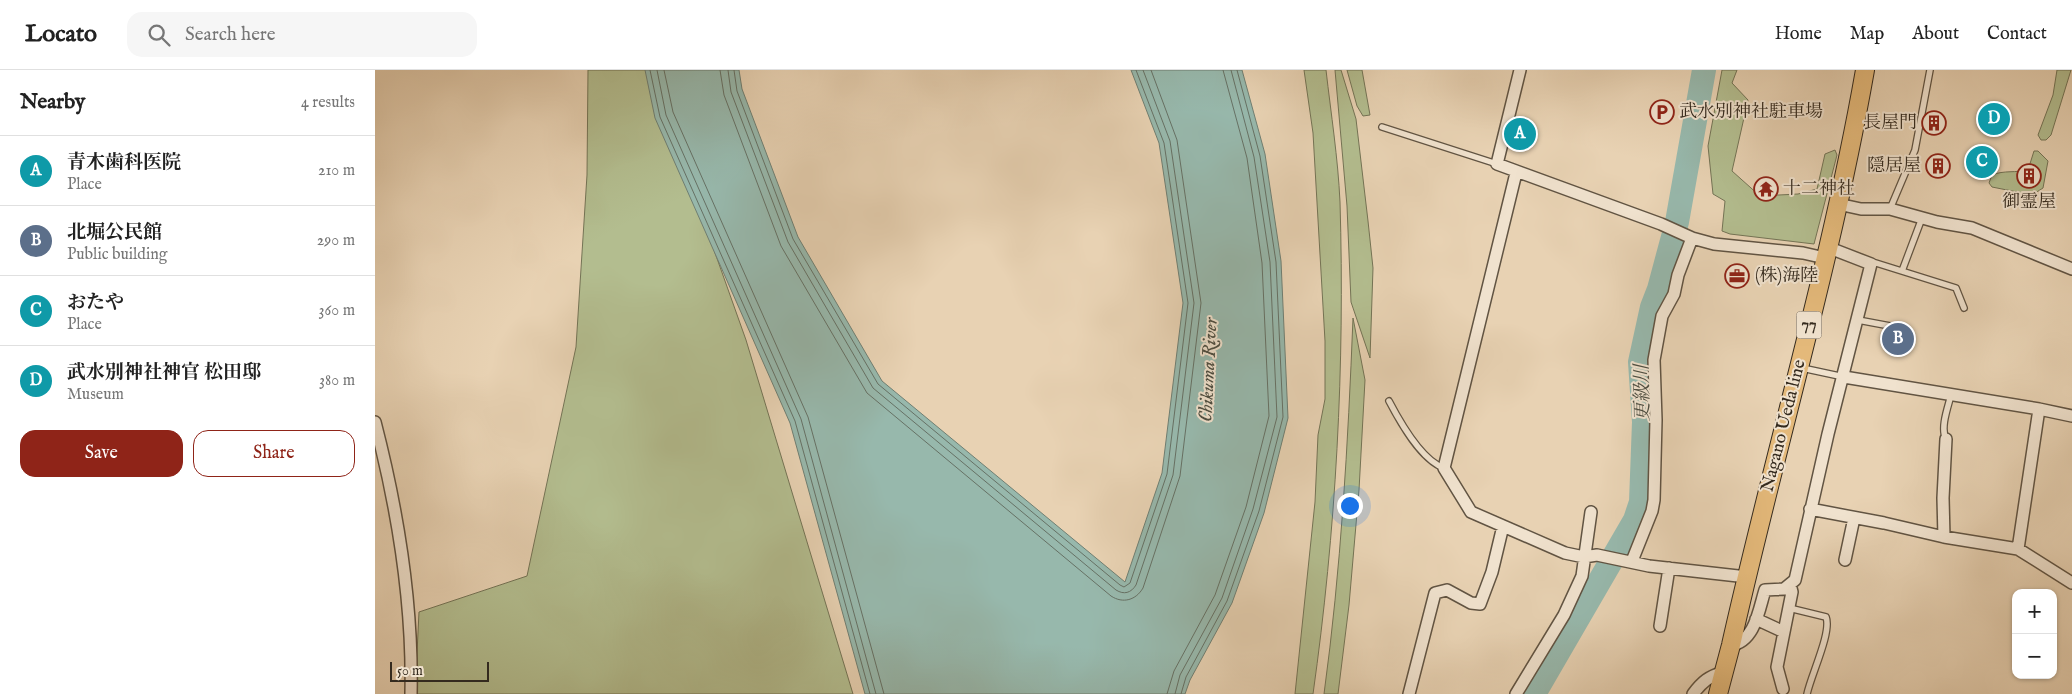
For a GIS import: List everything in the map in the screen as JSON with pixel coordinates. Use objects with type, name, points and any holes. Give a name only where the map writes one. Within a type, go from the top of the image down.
[{"type":"main road","name":"Nagano Ueda line","points":[[1718,694],[1838,204],[1865,70]]},
{"type":"street","points":[[1519,70],[1497,164],[1516,173],[1690,237],[1714,244],[1803,253],[1826,253],[1871,264],[1795,580],[1784,589],[1765,590],[1756,619],[1746,639],[1731,646]]},
{"type":"street","points":[[1516,173],[1444,468],[1471,512],[1565,553],[1584,557],[1599,555],[1649,566],[1747,578]]},
{"type":"street","points":[[1838,204],[1861,209],[1890,209],[1922,218],[1972,228],[2072,269]]},
{"type":"street","points":[[1628,560],[1652,511],[1654,500],[1656,420],[1654,360],[1662,316],[1674,294],[1690,237]]},
{"type":"street","points":[[1843,377],[2072,416]]},
{"type":"street","points":[[2018,549],[2039,409]]},
{"type":"street","points":[[375,422],[394,501],[402,546],[408,609],[411,694]]},
{"type":"street","points":[[1944,537],[1943,498],[1946,439]]},
{"type":"street","points":[[1811,509],[1944,537],[2018,549],[2072,583]]},
{"type":"street","points":[[1516,694],[1564,615],[1582,576],[1591,512]]},
{"type":"street","points":[[1845,560],[1854,518]]},
{"type":"street","points":[[1409,694],[1435,593],[1447,590],[1471,603],[1480,604],[1492,572],[1503,526]]},
{"type":"street","points":[[1660,626],[1669,568]]},
{"type":"street","points":[[1783,689],[1777,667],[1792,592],[1790,584]]},
{"type":"street","points":[[1756,619],[1784,632]]},
{"type":"street","points":[[1693,694],[1702,682],[1713,675],[1724,672]]},
{"type":"lane","points":[[1890,209],[1915,150],[1930,70]]},
{"type":"lane","points":[[1382,127],[1497,164]]},
{"type":"lane","points":[[1901,271],[1922,218]]},
{"type":"lane","points":[[1871,264],[1876,263],[1956,288],[1964,308]]},
{"type":"lane","points":[[1858,320],[1890,326]]},
{"type":"lane","points":[[1799,367],[1843,377]]},
{"type":"lane","points":[[1946,439],[1944,436],[1945,425],[1951,394]]},
{"type":"lane","points":[[1389,401],[1400,422],[1426,456],[1435,465],[1444,468]]},
{"type":"lane","points":[[1789,608],[1826,617],[1828,622],[1807,694]]},
{"type":"green space","points":[[588,70],[650,70],[746,340],[853,694],[415,694],[419,612],[527,576],[576,347],[587,175]]},
{"type":"green space","points":[[1304,70],[1326,70],[1340,202],[1341,325],[1340,387],[1333,510],[1321,633],[1313,694],[1295,694],[1315,502],[1318,435],[1325,399],[1325,341],[1313,133]]},
{"type":"green space","points":[[1335,70],[1341,70],[1356,119],[1373,268],[1370,358],[1351,302],[1347,206]]},
{"type":"green space","points":[[1347,70],[1362,70],[1370,115],[1363,116],[1357,106]]},
{"type":"green space","points":[[1722,70],[1737,70],[1732,83],[1748,100],[1732,171],[1760,196],[1798,194],[1817,189],[1825,154],[1835,150],[1837,155],[1814,244],[1730,234],[1722,231],[1725,201],[1713,194],[1708,146]]},
{"type":"green space","points":[[2057,70],[2071,70],[2051,135],[2046,140],[2041,140],[2038,135],[2053,95]]},
{"type":"green space","points":[[2034,151],[2038,151],[2048,161],[2043,188],[2032,195],[1992,187],[1989,183],[1992,175],[2028,170]]},
{"type":"green space","points":[[1353,318],[1365,380],[1359,490],[1349,605],[1338,694],[1324,694],[1343,506]]},
{"type":"water","name":"Chikuma River","points":[[645,70],[739,70],[742,89],[798,237],[882,381],[1125,582],[1162,473],[1183,303],[1159,143],[1131,70],[1242,70],[1265,154],[1281,261],[1288,418],[1264,513],[1232,603],[1190,680],[1185,694],[865,694],[790,423],[655,118]]},
{"type":"waterway","name":"更級川","points":[[1534,694],[1635,520],[1641,502],[1644,422],[1640,362],[1652,307],[1659,289],[1677,222],[1704,70]]},
{"type":"place","name":"武水別神社駐車場","points":[[1662,112]]},
{"type":"place","name":"武水別神社神官 松田邸","points":[[1994,119]]},
{"type":"place","name":"長屋門","points":[[1934,123]]},
{"type":"place","name":"青木歯科医院","points":[[1520,134]]},
{"type":"place","name":"おたや","points":[[1982,162]]},
{"type":"place","name":"隠居屋","points":[[1938,166]]},
{"type":"place","name":"御霊屋","points":[[2029,176]]},
{"type":"place","name":"十二神社","points":[[1766,189]]},
{"type":"place","name":"(株)海陸","points":[[1737,276]]},
{"type":"place","name":"北堀公民館","points":[[1898,339]]}]
